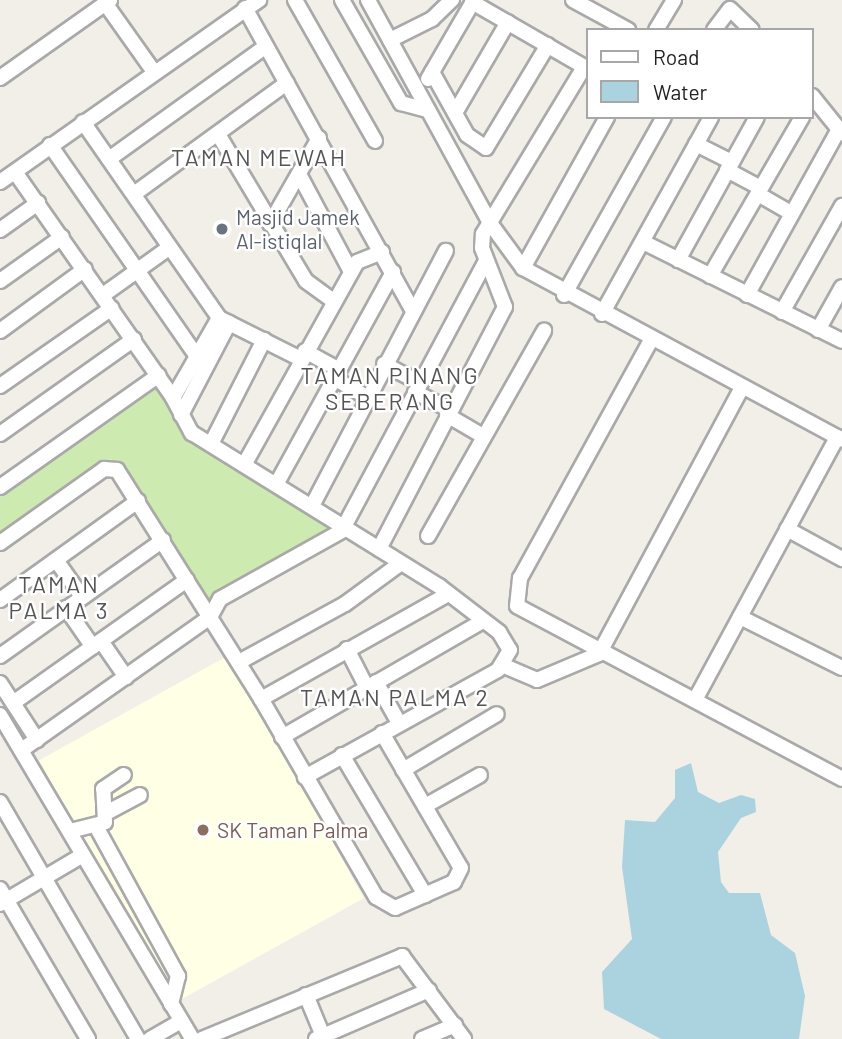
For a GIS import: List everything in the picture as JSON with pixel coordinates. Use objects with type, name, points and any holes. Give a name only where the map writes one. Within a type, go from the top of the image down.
[{"type":"street","points":[[0,182],[259,0]]},
{"type":"street","points":[[295,0],[375,141]]},
{"type":"street","points":[[342,0],[401,103],[428,110]]},
{"type":"street","points":[[368,0],[490,223],[523,268],[564,295],[839,438],[695,700]]},
{"type":"street","points":[[390,40],[432,19],[452,0]]},
{"type":"street","points":[[573,0],[624,28]]},
{"type":"street","points":[[657,28],[674,0]]},
{"type":"street","points":[[0,78],[108,1],[154,72]]},
{"type":"street","points":[[379,549],[505,307],[482,248],[490,223],[586,68],[473,1],[420,92]]},
{"type":"street","points":[[246,8],[414,311]]},
{"type":"street","points":[[715,28],[730,9],[750,28]]},
{"type":"street","points":[[455,113],[508,22]]},
{"type":"street","points":[[432,72],[474,144],[490,145],[548,45]]},
{"type":"street","points":[[108,159],[266,46]]},
{"type":"street","points":[[134,194],[287,83]]},
{"type":"street","points":[[747,295],[840,131],[814,99]]},
{"type":"street","points":[[523,268],[606,119]]},
{"type":"street","points":[[564,295],[663,119]]},
{"type":"street","points":[[602,314],[710,119]]},
{"type":"street","points":[[678,260],[756,119]]},
{"type":"street","points":[[710,276],[801,119]]},
{"type":"street","points":[[83,122],[224,321],[303,355],[334,372],[366,397]]},
{"type":"street","points":[[218,134],[270,224],[313,291],[332,300]]},
{"type":"street","points":[[270,224],[319,138]]},
{"type":"street","points":[[696,144],[730,166],[792,214]]},
{"type":"street","points":[[50,145],[196,355]]},
{"type":"street","points":[[15,172],[159,374],[192,433],[313,504],[448,594],[507,640],[510,650],[502,665],[306,777]]},
{"type":"street","points":[[299,174],[351,272]]},
{"type":"street","points":[[0,230],[38,203]]},
{"type":"street","points":[[782,312],[842,206]]},
{"type":"street","points":[[0,281],[62,237]]},
{"type":"street","points":[[643,242],[842,341]]},
{"type":"street","points":[[103,295],[170,247]]},
{"type":"street","points":[[313,504],[366,397],[446,251]]},
{"type":"street","points":[[244,464],[332,300],[361,259],[382,252]]},
{"type":"street","points":[[23,749],[210,617],[220,599],[345,526],[486,261]]},
{"type":"street","points":[[0,331],[85,269]]},
{"type":"street","points":[[277,483],[334,372],[393,272]]},
{"type":"street","points":[[818,330],[842,287]]},
{"type":"street","points":[[0,386],[112,308]]},
{"type":"street","points":[[173,398],[196,355],[224,321]]},
{"type":"street","points":[[181,415],[224,321]]},
{"type":"street","points":[[428,536],[544,331]]},
{"type":"street","points":[[0,434],[134,339]]},
{"type":"street","points":[[211,444],[264,340]]},
{"type":"street","points":[[650,340],[515,592],[520,610],[599,654],[695,700],[842,779]]},
{"type":"street","points":[[384,364],[483,436]]},
{"type":"street","points":[[0,487],[159,374]]},
{"type":"street","points":[[502,665],[537,680],[599,654],[741,387]]},
{"type":"street","points":[[0,543],[104,469],[117,470],[239,662],[383,904],[395,908],[461,876],[425,806],[382,733]]},
{"type":"street","points":[[0,600],[138,501]]},
{"type":"street","points":[[787,529],[842,559]]},
{"type":"street","points":[[0,656],[163,540]]},
{"type":"street","points":[[56,560],[82,597]]},
{"type":"street","points":[[239,662],[345,604],[401,563]]},
{"type":"street","points":[[13,703],[187,580]]},
{"type":"street","points":[[261,699],[448,594]]},
{"type":"street","points":[[66,608],[126,677]]},
{"type":"street","points":[[740,617],[842,668]]},
{"type":"street","points":[[282,737],[482,621]]},
{"type":"street","points":[[347,649],[399,723]]},
{"type":"street","points":[[0,683],[37,740]]},
{"type":"street","points":[[403,770],[497,713]]},
{"type":"street","points":[[0,715],[23,749],[192,1039]]},
{"type":"street","points":[[342,755],[425,895]]},
{"type":"street","points":[[107,812],[103,789],[124,775]]},
{"type":"street","points":[[425,806],[480,775]]},
{"type":"street","points":[[97,828],[107,812],[139,795]]},
{"type":"street","points":[[0,802],[138,1039]]},
{"type":"street","points":[[70,831],[97,828]]},
{"type":"street","points":[[97,828],[178,976],[171,1004]]},
{"type":"street","points":[[83,855],[2,898],[88,1039]]},
{"type":"street","points":[[202,1039],[402,956],[464,1039]]},
{"type":"street","points":[[306,995],[326,1037],[429,990]]},
{"type":"street","points":[[150,1039],[181,1021]]},
{"type":"street","points":[[422,1039],[455,1025]]},
{"type":"shaded area","name":"SK Taman Palma","points":[[229,655],[364,898],[174,1003],[39,760]]},
{"type":"green space","points":[[155,387],[182,428],[334,528],[208,601],[111,459],[0,533],[0,494]]},
{"type":"water","points":[[691,763],[698,792],[719,803],[741,795],[755,799],[756,812],[741,818],[718,852],[721,882],[729,893],[760,893],[771,935],[795,953],[805,996],[799,1039],[661,1039],[604,1009],[602,972],[632,939],[622,867],[625,820],[655,822],[675,798],[675,770]]},
{"type":"place","name":"Masjid Jamek Al-istiqlal","points":[[222,229]]},
{"type":"place","name":"SK Taman Palma","points":[[203,830]]},
{"type":"district","name":"TAMAN MEWAH","points":[[259,157]]},
{"type":"district","name":"TAMAN PINANG SEBERANG","points":[[390,388]]},
{"type":"district","name":"TAMAN PALMA 3","points":[[59,597]]},
{"type":"district","name":"TAMAN PALMA 2","points":[[395,697]]}]
